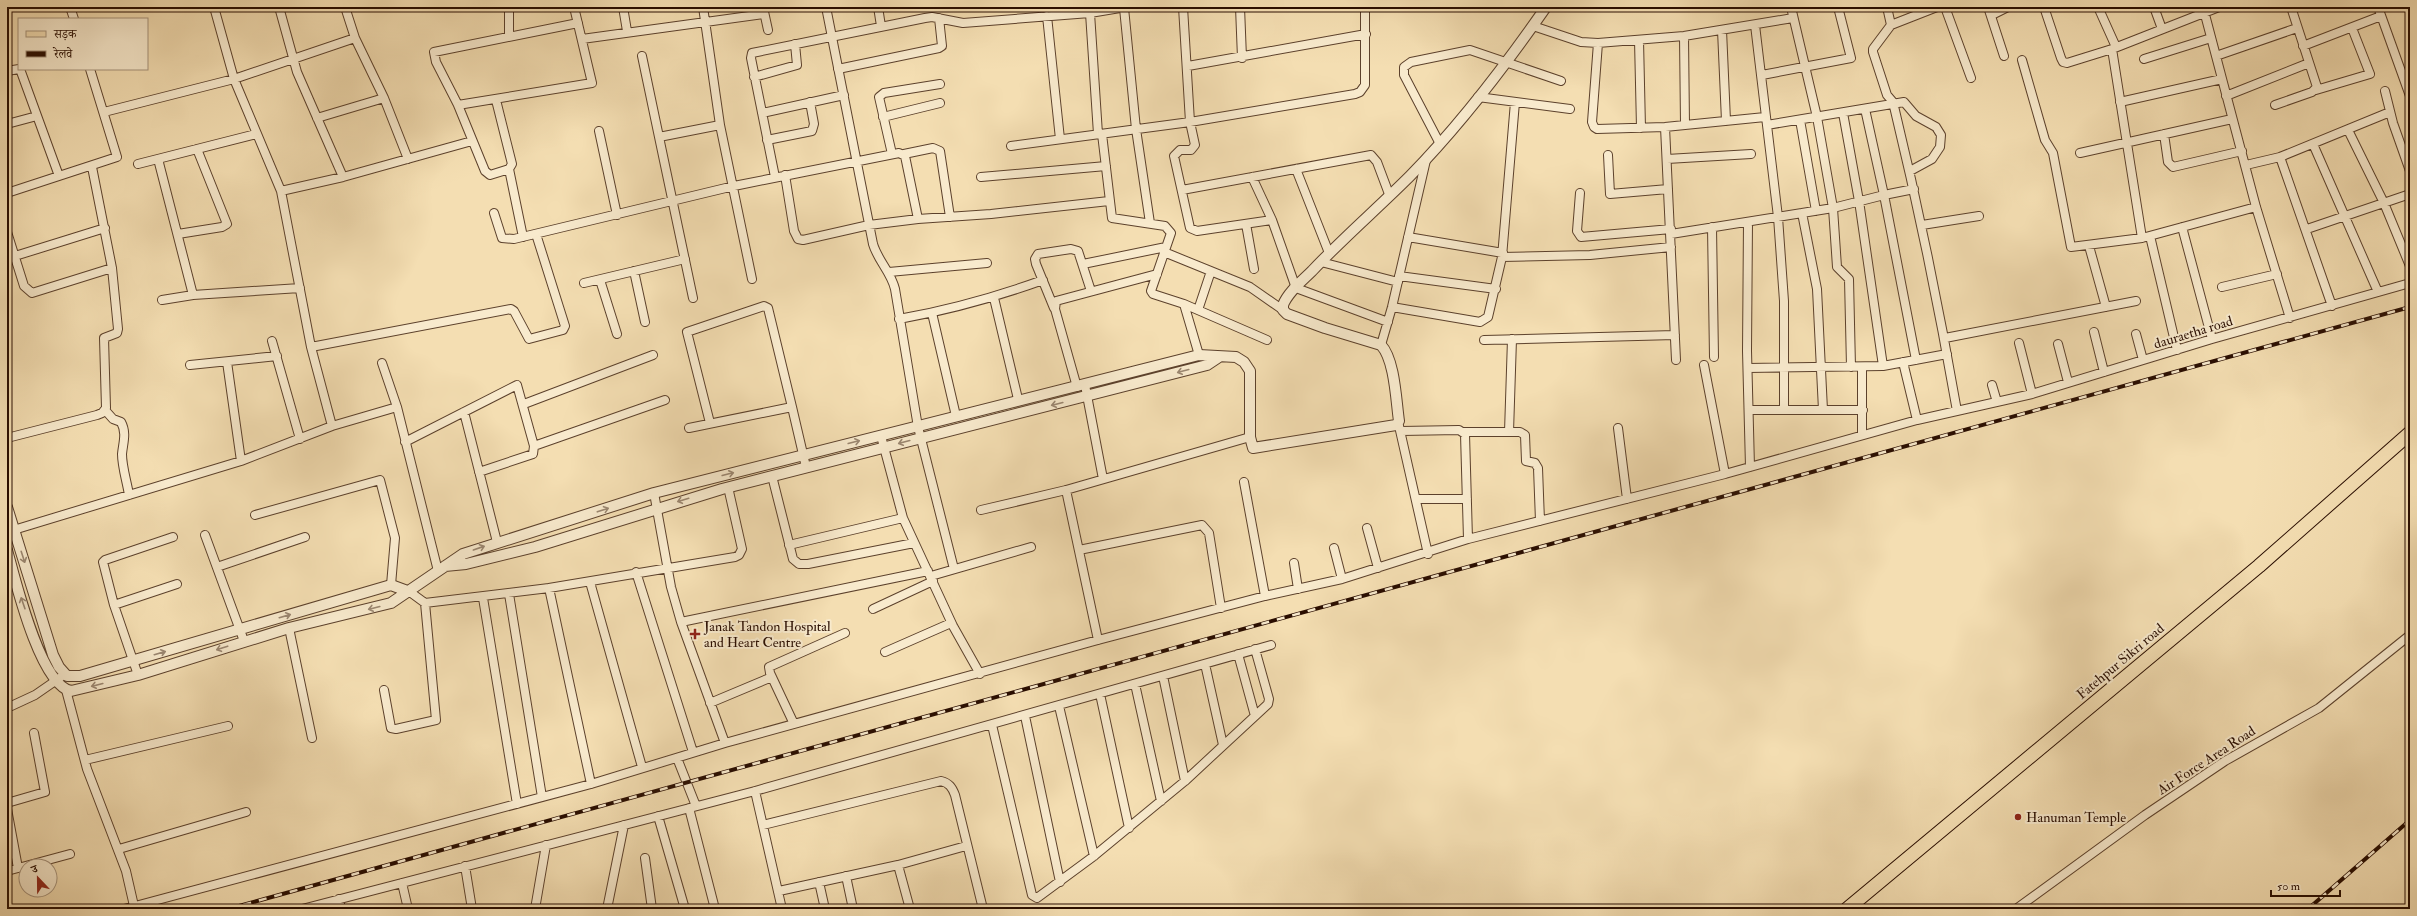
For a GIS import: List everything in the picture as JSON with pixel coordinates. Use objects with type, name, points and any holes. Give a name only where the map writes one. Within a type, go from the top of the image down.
[{"type":"main road","name":"Fatehpur Sikri road","points":[[1847,909],[2259,566],[2410,433]]},
{"type":"street","points":[[70,7],[74,18]]},
{"type":"street","points":[[214,7],[234,79],[281,191],[311,347],[332,426]]},
{"type":"street","points":[[279,7],[293,61],[343,177]]},
{"type":"street","points":[[345,7],[355,38],[384,98],[408,159]]},
{"type":"street","points":[[509,7],[509,37]]},
{"type":"street","points":[[458,105],[590,85],[593,80],[574,7]]},
{"type":"street","points":[[623,7],[628,31]]},
{"type":"street","points":[[703,7],[720,125],[734,186],[752,280]]},
{"type":"street","points":[[826,7],[869,225],[875,251],[889,272],[895,289],[918,427],[954,569]]},
{"type":"street","points":[[878,7],[881,26]]},
{"type":"street","points":[[1183,7],[1188,66],[1190,122],[1194,147],[1191,150],[1180,150],[1174,156],[1189,225],[1193,231],[1272,220]]},
{"type":"street","points":[[1240,7],[1242,58]]},
{"type":"street","points":[[1011,146],[1190,122],[1360,92],[1365,85],[1365,7]]},
{"type":"street","points":[[1283,310],[1285,300],[1329,253],[1426,160],[1440,144],[1506,62],[1546,7]]},
{"type":"street","points":[[1791,7],[1817,117],[1833,208],[1837,267],[1849,279],[1851,367]]},
{"type":"street","points":[[1762,75],[1851,58],[1838,7]]},
{"type":"street","points":[[1887,7],[1890,25]]},
{"type":"street","points":[[1937,7],[1890,25],[1873,49],[1873,52],[1887,95],[1893,102],[1910,171],[1945,338],[1957,411]]},
{"type":"street","points":[[1945,7],[1971,78]]},
{"type":"street","points":[[1988,7],[1992,15],[2004,56]]},
{"type":"street","points":[[1992,15],[2008,7]]},
{"type":"street","points":[[2044,7],[2063,62],[2072,62],[2114,48],[2204,10],[2219,7]]},
{"type":"street","points":[[2098,7],[2114,48],[2120,102],[2146,237],[2177,350]]},
{"type":"street","points":[[2154,7],[2162,29]]},
{"type":"street","points":[[2291,7],[2317,85],[2316,90]]},
{"type":"street","points":[[2378,7],[2410,96]]},
{"type":"street","points":[[775,178],[754,77],[751,58],[752,53],[925,18],[939,18],[963,23],[1047,16],[1068,11],[1090,13],[1125,8],[1136,129],[1150,223]]},
{"type":"street","points":[[582,39],[628,31],[706,22],[764,10],[768,30]]},
{"type":"street","points":[[2204,10],[2256,207],[2290,318]]},
{"type":"street","points":[[1090,13],[1100,134],[1106,166],[1110,215],[1114,220],[1150,223],[1166,226],[1170,229],[1165,250],[1152,287],[1153,294],[1184,304],[1267,340]]},
{"type":"street","points":[[1047,16],[1060,139]]},
{"type":"street","points":[[2303,46],[2381,16]]},
{"type":"street","points":[[838,69],[939,48],[942,46],[939,18]]},
{"type":"street","points":[[1533,26],[1581,42],[1598,43],[1684,36],[1793,18]]},
{"type":"street","points":[[509,170],[487,174],[458,105],[436,62],[434,52],[578,23]]},
{"type":"street","points":[[1755,25],[1778,217],[1784,301],[1784,410]]},
{"type":"street","points":[[2216,56],[2297,28]]},
{"type":"street","points":[[2275,105],[2316,90],[2370,74],[2352,28]]},
{"type":"street","points":[[1722,30],[1726,121]]},
{"type":"street","points":[[1188,66],[1242,58],[1366,34]]},
{"type":"street","points":[[1684,36],[1685,125]]},
{"type":"street","points":[[104,112],[234,79],[293,61],[355,38]]},
{"type":"street","points":[[2144,59],[2211,38]]},
{"type":"street","points":[[1638,40],[1641,128]]},
{"type":"street","points":[[1598,43],[1592,124],[1597,129],[1665,127],[1726,121],[1800,120],[1865,109],[1893,102],[1904,102],[1916,116],[1936,127],[1941,135],[1940,147],[1932,159],[1910,171]]},
{"type":"street","points":[[754,77],[797,65],[795,44]]},
{"type":"street","points":[[1440,144],[1404,75],[1406,65],[1470,50],[1561,82]]},
{"type":"street","points":[[642,56],[672,202],[694,298]]},
{"type":"street","points":[[2022,60],[2044,140],[2053,153],[2070,246],[2074,248],[2146,237],[2256,207]]},
{"type":"street","points":[[2226,96],[2309,63]]},
{"type":"street","points":[[7,71],[18,69]]},
{"type":"street","points":[[19,70],[59,176]]},
{"type":"street","points":[[7,193],[117,157],[90,70]]},
{"type":"street","points":[[2120,102],[2222,79]]},
{"type":"street","points":[[892,154],[878,99],[881,94],[940,84]]},
{"type":"street","points":[[2385,90],[2390,112],[2410,169]]},
{"type":"street","points":[[762,113],[844,95]]},
{"type":"street","points":[[1478,97],[1570,109]]},
{"type":"street","points":[[317,118],[384,98]]},
{"type":"street","points":[[496,100],[512,164],[509,170],[523,237]]},
{"type":"street","points":[[767,140],[812,131],[814,124],[810,102]]},
{"type":"street","points":[[1392,307],[1480,322],[1488,317],[1496,289],[1502,255],[1515,102]]},
{"type":"street","points":[[883,117],[940,103]]},
{"type":"street","points":[[1865,109],[1884,195],[1916,360]]},
{"type":"street","points":[[2246,165],[2280,157],[2390,112]]},
{"type":"street","points":[[1843,113],[1859,201],[1883,366]]},
{"type":"street","points":[[7,124],[37,116]]},
{"type":"street","points":[[2080,153],[2232,119]]},
{"type":"street","points":[[1800,120],[1816,211]]},
{"type":"street","points":[[659,138],[720,125]]},
{"type":"street","points":[[1665,127],[1676,360]]},
{"type":"street","points":[[2348,130],[2384,203],[2410,266]]},
{"type":"street","points":[[599,131],[617,215]]},
{"type":"street","points":[[138,164],[256,134]]},
{"type":"street","points":[[2164,134],[2168,162],[2173,167],[2242,151]]},
{"type":"street","points":[[281,191],[343,177],[472,141]]},
{"type":"street","points":[[2313,144],[2378,292]]},
{"type":"street","points":[[494,213],[502,238],[514,239],[734,186],[857,160],[892,154],[904,154],[932,148],[940,151],[950,217]]},
{"type":"street","points":[[178,234],[222,227],[226,224],[197,149]]},
{"type":"street","points":[[904,154],[918,219]]},
{"type":"street","points":[[1667,159],[1751,154]]},
{"type":"street","points":[[1182,190],[1371,155],[1377,162],[1389,194]]},
{"type":"street","points":[[1608,155],[1610,194],[1668,189]]},
{"type":"street","points":[[2280,157],[2307,229],[2332,306]]},
{"type":"street","points":[[158,159],[193,294]]},
{"type":"street","points":[[1426,160],[1399,279],[1381,345],[1391,365],[1400,427],[1428,554]]},
{"type":"street","points":[[92,166],[112,268],[118,332],[104,338],[105,410],[109,416],[121,422],[124,429],[125,445],[122,454],[129,495]]},
{"type":"street","points":[[980,177],[1106,166]]},
{"type":"street","points":[[1296,169],[1329,253]]},
{"type":"street","points":[[785,175],[794,231],[798,239],[803,240],[869,225],[1109,201]]},
{"type":"street","points":[[1252,177],[1272,220],[1296,288]]},
{"type":"street","points":[[1580,193],[1577,231],[1580,237],[1671,231],[1748,222],[1833,208],[1914,189]]},
{"type":"street","points":[[2307,229],[2344,215],[2410,194]]},
{"type":"street","points":[[1802,213],[1817,288],[1819,367],[1823,410]]},
{"type":"street","points":[[1922,225],[1979,216]]},
{"type":"street","points":[[1748,222],[1750,467]]},
{"type":"street","points":[[1246,224],[1254,268]]},
{"type":"street","points":[[1712,227],[1714,357]]},
{"type":"street","points":[[2182,227],[2212,339]]},
{"type":"street","points":[[15,256],[105,228]]},
{"type":"street","points":[[7,232],[24,286],[32,293],[112,268]]},
{"type":"street","points":[[311,347],[511,309],[514,311],[529,339],[563,330],[565,326],[561,310],[536,234]]},
{"type":"street","points":[[1408,237],[1502,255],[1590,255],[1671,247]]},
{"type":"street","points":[[2089,246],[2106,307]]},
{"type":"street","points":[[1090,291],[1080,255],[1076,250],[1038,254],[1035,259],[1055,309],[1081,386],[1087,396],[1102,479]]},
{"type":"street","points":[[1083,264],[1165,250],[1250,287],[1283,310],[1325,328],[1381,345]]},
{"type":"street","points":[[584,284],[685,259]]},
{"type":"street","points":[[1321,262],[1399,279],[1496,289]]},
{"type":"street","points":[[889,272],[987,263]]},
{"type":"street","points":[[634,271],[645,322]]},
{"type":"street","points":[[1198,310],[1211,271]]},
{"type":"street","points":[[1055,309],[1056,301],[1157,274]]},
{"type":"street","points":[[2222,288],[2277,274]]},
{"type":"street","points":[[600,280],[617,334]]},
{"type":"street","points":[[899,319],[932,313],[994,298],[1043,280]]},
{"type":"street","name":"dauraetha road","points":[[124,909],[591,784],[724,742],[980,674],[1098,640],[1265,596],[1342,579],[1428,554],[1468,539],[1725,474],[1917,420],[2032,394],[2212,339],[2410,283]]},
{"type":"street","points":[[162,300],[193,294],[300,288]]},
{"type":"street","points":[[1296,288],[1388,322]]},
{"type":"street","points":[[994,298],[1018,400]]},
{"type":"street","points":[[1945,338],[2136,301]]},
{"type":"street","points":[[1184,304],[1200,355]]},
{"type":"street","points":[[710,423],[687,332],[764,306],[768,308],[806,467]]},
{"type":"street","points":[[932,313],[956,416]]},
{"type":"street","points":[[2094,332],[2104,372]]},
{"type":"street","points":[[2136,334],[2143,360]]},
{"type":"street","points":[[1484,340],[1675,335]]},
{"type":"street","points":[[1509,432],[1512,339]]},
{"type":"street","points":[[272,341],[300,438]]},
{"type":"street","points":[[2019,343],[2032,394]]},
{"type":"street","points":[[2058,344],[2068,382]]},
{"type":"street","points":[[66,690],[76,690],[138,675],[289,628],[391,604],[463,554],[497,542],[561,524],[654,493],[1200,355],[1209,354],[1218,357],[1241,359],[1250,371],[1250,436],[1251,446],[1255,448],[1400,427],[1463,432],[1520,432],[1525,435],[1526,461],[1535,463],[1538,468],[1540,521]]},
{"type":"street","points":[[1748,368],[1883,366],[1947,354]]},
{"type":"street","points":[[524,404],[653,355]]},
{"type":"street","points":[[190,365],[277,356]]},
{"type":"street","points":[[442,568],[466,564],[535,547],[728,487],[1207,365],[1218,357]]},
{"type":"street","points":[[227,362],[240,461]]},
{"type":"street","points":[[1903,362],[1917,420]]},
{"type":"street","points":[[382,363],[442,568]]},
{"type":"street","points":[[1704,365],[1725,474]]},
{"type":"street","points":[[1862,367],[1862,436]]},
{"type":"street","points":[[405,442],[516,385],[519,386],[534,446],[534,452],[531,456],[479,472]]},
{"type":"street","points":[[1992,385],[1997,402]]},
{"type":"street","points":[[534,446],[665,400]]},
{"type":"street","points":[[11,531],[240,461],[332,426],[396,407]]},
{"type":"street","points":[[689,428],[792,407]]},
{"type":"street","points":[[7,438],[97,415],[105,410]]},
{"type":"street","points":[[1750,410],[1863,410]]},
{"type":"street","points":[[464,412],[497,542]]},
{"type":"street","points":[[1618,428],[1627,499]]},
{"type":"street","points":[[1463,432],[1466,439],[1468,539]]},
{"type":"street","points":[[881,436],[903,518],[931,576],[951,623],[980,674]]},
{"type":"street","points":[[981,510],[1066,490],[1250,436]]},
{"type":"street","points":[[772,476],[793,559],[799,564],[808,564],[914,543]]},
{"type":"street","points":[[255,515],[380,480],[395,538],[391,585]]},
{"type":"street","points":[[1244,482],[1265,596]]},
{"type":"street","points":[[7,708],[35,695],[64,674],[80,676],[391,585],[410,592],[424,603],[483,598],[590,582],[636,572],[735,557],[741,552],[728,487]]},
{"type":"street","points":[[1066,490],[1098,640]]},
{"type":"street","points":[[654,493],[667,567],[681,622],[724,742]]},
{"type":"street","points":[[1416,499],[1467,498]]},
{"type":"street","points":[[7,507],[11,531],[53,655],[64,674]]},
{"type":"street","points":[[789,545],[903,518]]},
{"type":"street","points":[[1079,550],[1202,525],[1209,533],[1221,608]]},
{"type":"street","points":[[1367,528],[1378,568]]},
{"type":"street","points":[[205,535],[244,641]]},
{"type":"street","points":[[138,675],[114,605],[103,565],[105,560],[173,537]]},
{"type":"street","points":[[217,567],[305,538]]},
{"type":"street","points":[[681,622],[931,576],[1031,547]]},
{"type":"street","points":[[1334,548],[1342,579]]},
{"type":"street","points":[[7,550],[41,656],[56,681],[66,690],[85,760],[108,827],[119,849],[134,906]]},
{"type":"street","points":[[1294,563],[1298,589]]},
{"type":"street","points":[[636,572],[693,752]]},
{"type":"street","points":[[874,609],[931,576]]},
{"type":"street","points":[[590,582],[642,768]]},
{"type":"street","points":[[114,605],[177,584]]},
{"type":"street","points":[[549,588],[591,784]]},
{"type":"street","points":[[509,594],[542,797]]},
{"type":"street","points":[[483,598],[517,804]]},
{"type":"street","points":[[384,690],[391,728],[396,729],[436,720],[424,603]]},
{"type":"street","points":[[885,652],[951,623]]},
{"type":"street","points":[[289,628],[312,738]]},
{"type":"street","points":[[794,724],[769,670],[774,664],[845,634]]},
{"type":"street","name":"Air Force Area Road","points":[[2016,909],[2082,860],[2225,761],[2319,708],[2410,635]]},
{"type":"street","points":[[302,909],[755,791],[1025,716],[1271,645]]},
{"type":"street","points":[[992,725],[1033,897],[1040,897],[1094,856],[1186,781],[1269,701],[1255,649]]},
{"type":"street","points":[[1238,654],[1255,716]]},
{"type":"street","points":[[1205,664],[1223,745]]},
{"type":"street","points":[[1163,676],[1186,781]]},
{"type":"street","points":[[710,703],[772,677]]},
{"type":"street","points":[[1135,684],[1161,801]]},
{"type":"street","points":[[1100,694],[1129,828]]},
{"type":"street","points":[[1058,706],[1094,856]]},
{"type":"street","points":[[1025,716],[1060,882]]},
{"type":"street","points":[[85,760],[228,726]]},
{"type":"street","points":[[7,803],[45,792],[34,733]]},
{"type":"street","points":[[677,758],[693,807],[714,909]]},
{"type":"street","points":[[763,825],[940,781],[947,782],[952,787],[983,909]]},
{"type":"street","points":[[755,791],[782,909]]},
{"type":"street","points":[[7,809],[18,868],[7,871]]},
{"type":"street","points":[[119,849],[246,812]]},
{"type":"street","points":[[658,816],[685,909]]},
{"type":"street","points":[[607,909],[624,825]]},
{"type":"street","points":[[535,909],[546,845]]},
{"type":"street","points":[[779,891],[898,865],[966,846]]},
{"type":"street","points":[[55,858],[70,854]]},
{"type":"street","points":[[645,858],[652,909]]},
{"type":"street","points":[[898,865],[910,909]]},
{"type":"street","points":[[465,866],[472,909]]},
{"type":"street","points":[[846,876],[853,909]]},
{"type":"street","points":[[819,882],[825,909]]},
{"type":"street","points":[[402,883],[408,909]]},
{"type":"street","points":[[339,899],[341,909]]},
{"type":"railway","points":[[228,909],[2410,307]]},
{"type":"railway","points":[[2308,909],[2410,820]]},
{"type":"place","name":"Janak Tandon Hospital and Heart Centre","points":[[695,634]]},
{"type":"place","name":"Hanuman Temple","points":[[2018,817]]}]
